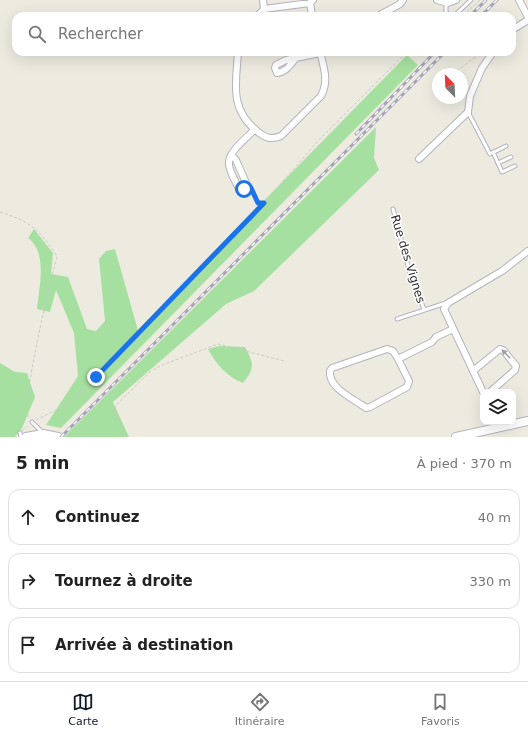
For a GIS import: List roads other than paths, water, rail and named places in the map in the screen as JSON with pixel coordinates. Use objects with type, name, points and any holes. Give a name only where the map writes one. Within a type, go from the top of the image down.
[{"type":"main road","points":[[516,423],[528,422]]},
{"type":"main road","points":[[456,437],[499,425]]},
{"type":"main road","points":[[23,435],[43,434],[58,437]]},
{"type":"street","points":[[263,0],[264,9]]},
{"type":"street","points":[[390,12],[403,0]]},
{"type":"street","points":[[437,0],[446,3],[456,0]]},
{"type":"street","points":[[519,0],[528,17]]},
{"type":"street","points":[[261,12],[264,9],[312,1],[312,12]]},
{"type":"street","points":[[516,28],[528,20]]},
{"type":"street","points":[[238,56],[235,96],[238,107],[255,129],[266,137],[274,139],[281,136],[325,89],[326,78],[321,56]]},
{"type":"street","points":[[295,59],[308,56]]},
{"type":"street","points":[[419,159],[468,112],[470,96],[482,68],[490,56]]},
{"type":"street","points":[[247,185],[244,189],[239,189],[229,167],[229,161],[232,155],[255,129]]},
{"type":"street","name":"Rue des Vignes","points":[[482,389],[444,309],[448,303],[502,271],[528,251]]},
{"type":"street","points":[[398,358],[432,342],[436,337],[453,329]]},
{"type":"street","points":[[387,349],[393,351],[398,358],[409,381],[407,387],[366,408],[334,385],[329,374],[332,368],[387,349]]},
{"type":"street","points":[[473,371],[500,349],[503,350],[516,366],[515,370],[493,389]]},
{"type":"lane","points":[[458,12],[471,0]]},
{"type":"lane","points":[[446,3],[446,12]]},
{"type":"lane","points":[[468,112],[490,154],[506,146]]},
{"type":"lane","points":[[493,152],[502,172],[515,166]]},
{"type":"lane","points":[[498,164],[511,157]]},
{"type":"lane","name":"Rue des Vignes","points":[[393,209],[411,277],[424,309]]},
{"type":"lane","name":"Rue des Vignes","points":[[397,319],[424,309],[448,303]]},
{"type":"lane","points":[[32,422],[43,434]]},
{"type":"railway","points":[[474,12],[486,0]]},
{"type":"railway","points":[[485,12],[497,0]]},
{"type":"railway","points":[[356,134],[431,56]]},
{"type":"railway","points":[[61,437],[441,56]]}]
